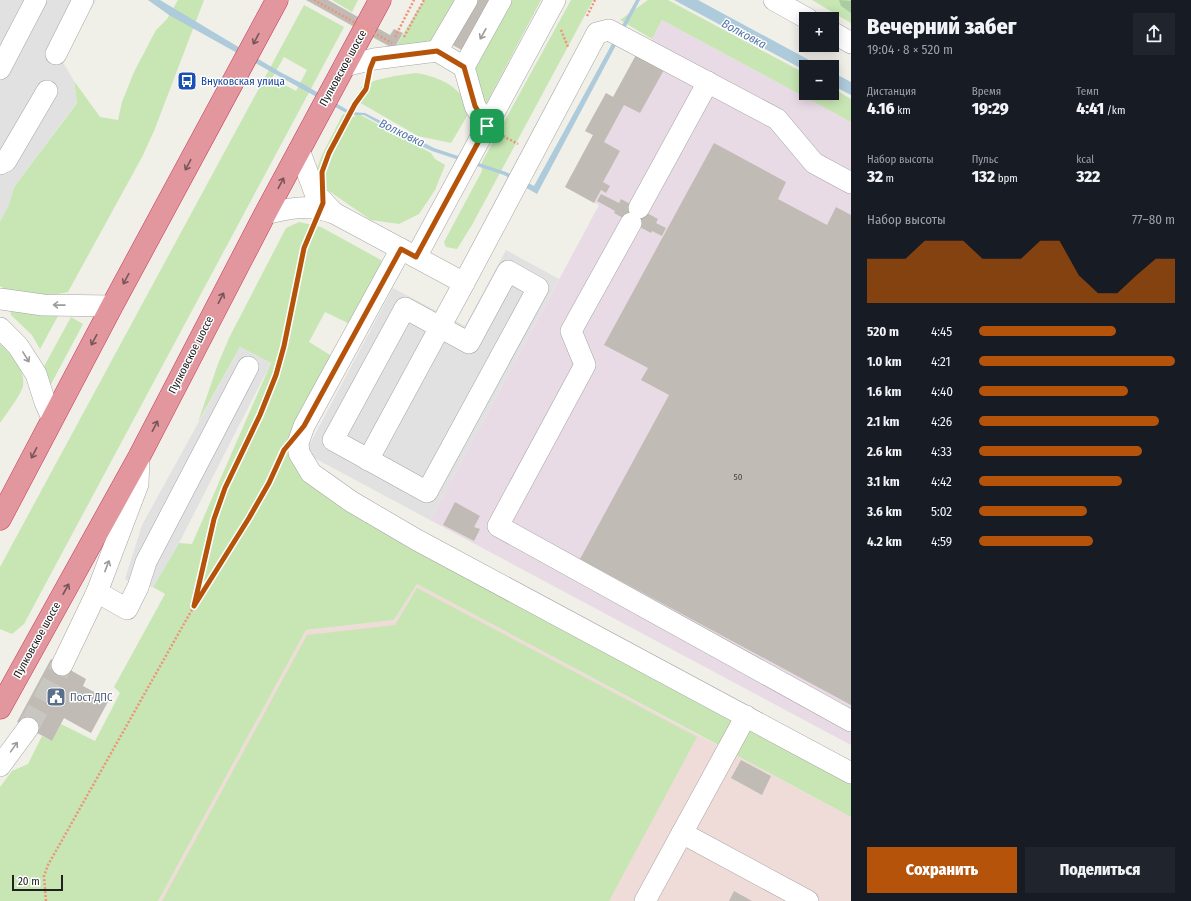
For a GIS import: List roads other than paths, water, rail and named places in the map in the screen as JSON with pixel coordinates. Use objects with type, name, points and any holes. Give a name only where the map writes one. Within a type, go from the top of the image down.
[{"type":"highway","points":[[0,519],[52,418],[277,0]]},
{"type":"highway","name":"Пулковское шоссе","points":[[0,708],[139,457],[265,214],[380,0]]},
{"type":"street","points":[[0,69],[36,0]]},
{"type":"street","points":[[56,54],[83,0]]},
{"type":"street","points":[[428,52],[466,0]]},
{"type":"street","points":[[487,126],[475,106],[464,67],[501,0]]},
{"type":"street","points":[[774,0],[799,14]]},
{"type":"street","points":[[553,4],[487,126],[304,426],[298,443],[299,453],[311,473],[352,502],[417,540],[851,773]]},
{"type":"street","points":[[368,460],[597,33],[609,30],[777,119],[814,163],[851,183]]},
{"type":"street","points":[[839,36],[851,43]]},
{"type":"street","points":[[344,66],[374,59],[428,52],[464,67]]},
{"type":"street","points":[[708,82],[572,331],[585,365],[498,526],[851,721]]},
{"type":"street","points":[[0,164],[6,160],[47,91]]},
{"type":"street","points":[[299,150],[315,193],[327,211]]},
{"type":"street","points":[[265,214],[293,208],[327,211],[464,283]]},
{"type":"street","points":[[508,271],[538,288],[427,492],[368,460],[333,440],[405,308],[469,343],[508,271]]},
{"type":"street","points":[[0,299],[43,305],[112,306]]},
{"type":"street","points":[[0,328],[18,346],[36,374],[52,418]]},
{"type":"street","points":[[96,592],[127,609],[138,587],[146,562],[248,367]]},
{"type":"street","points":[[62,665],[96,592],[138,484],[139,457]]},
{"type":"street","points":[[0,493],[20,481]]},
{"type":"street","points":[[645,901],[746,716]]},
{"type":"street","points":[[0,766],[28,728]]},
{"type":"street","points":[[682,833],[808,901]]},
{"type":"water","name":"Волковка","points":[[148,0],[160,0],[280,72],[351,112],[365,113],[434,148],[506,172],[534,186],[636,0],[640,0],[537,194],[504,175],[432,151],[364,115],[350,115],[169,15]]},
{"type":"water","name":"Волковка","points":[[674,0],[698,0],[809,60],[799,60],[799,67]]},
{"type":"water","points":[[839,76],[851,82],[851,95],[839,89]]},
{"type":"tunnel","points":[[28,728],[62,665]]},
{"type":"place","name":"Внуковская улица","points":[[187,81]]},
{"type":"place","name":"Пост ДПС","points":[[56,697]]}]
